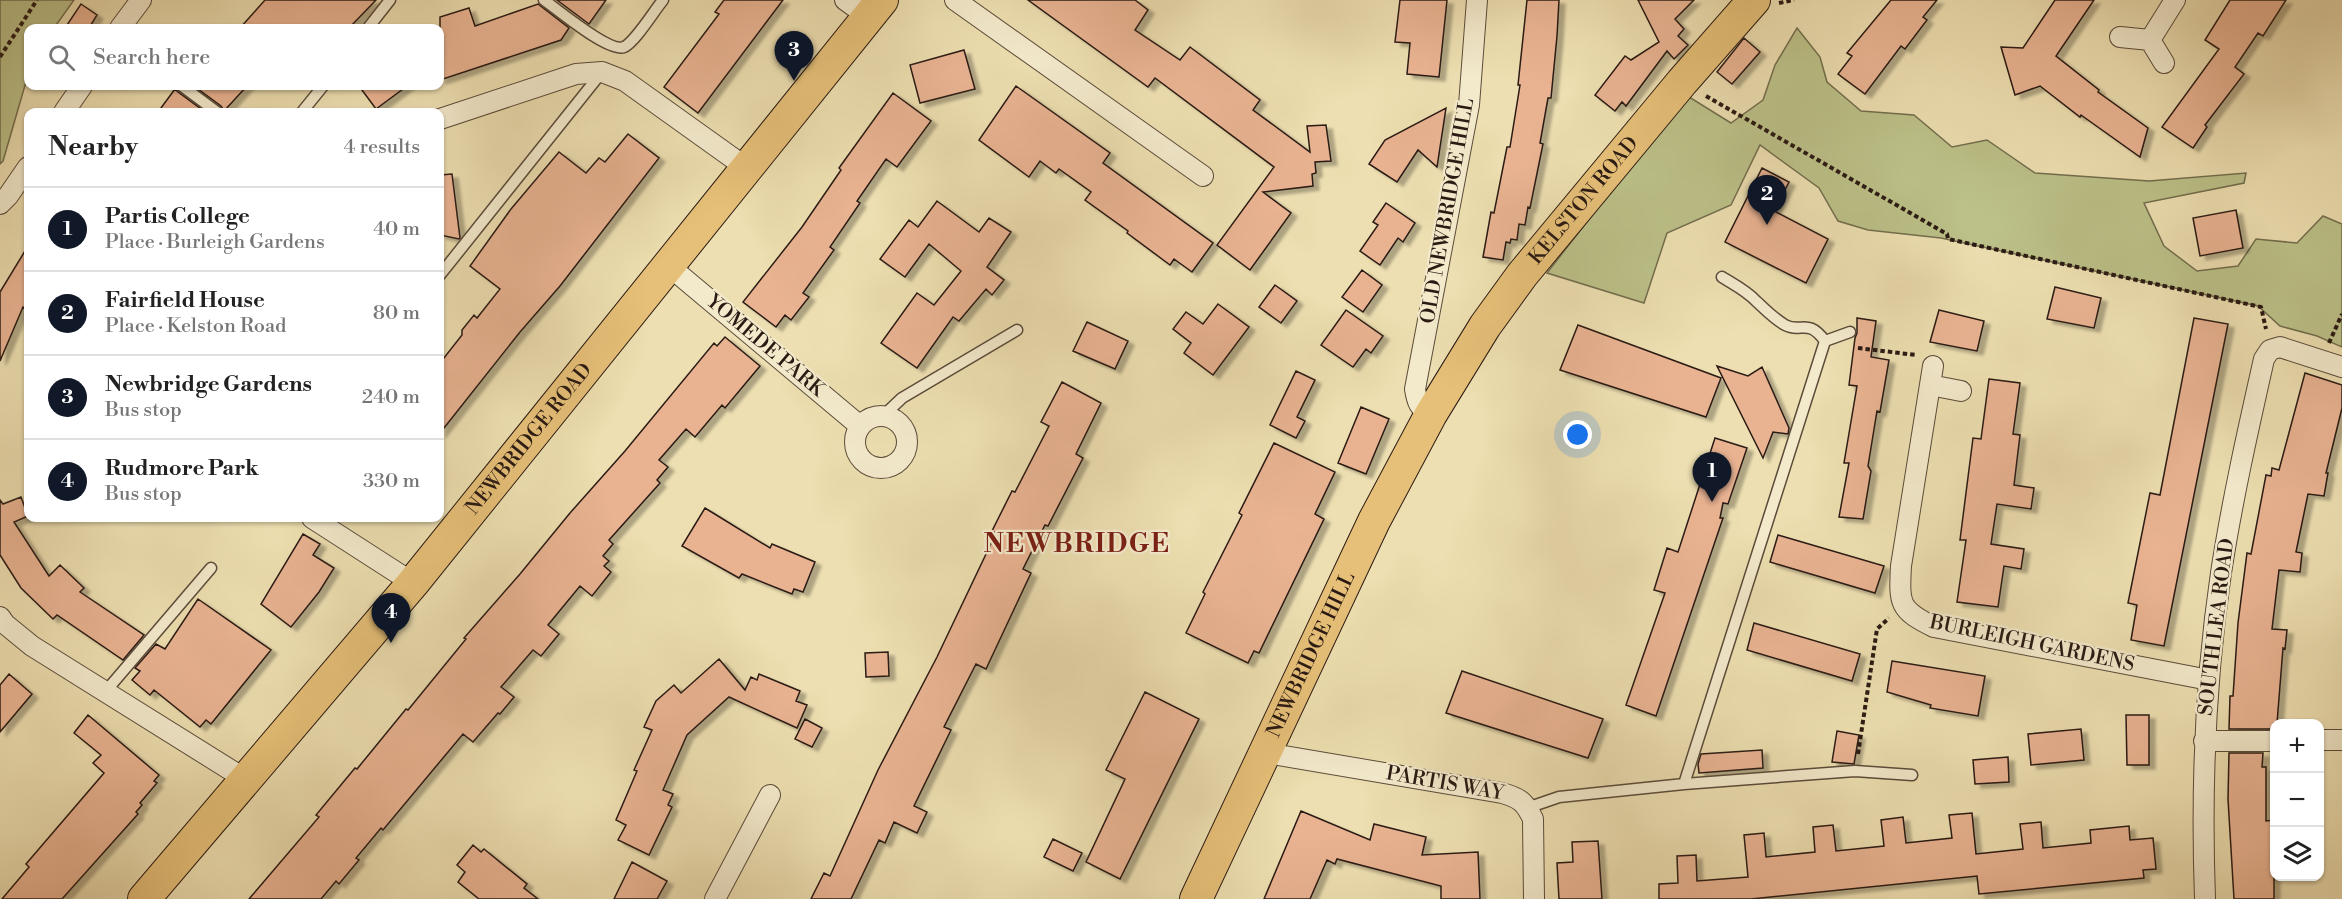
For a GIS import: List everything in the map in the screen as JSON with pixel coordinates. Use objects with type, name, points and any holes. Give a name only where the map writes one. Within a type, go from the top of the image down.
[{"type":"main road","name":"KELSTON ROAD","points":[[1431,414],[1485,326],[1522,275],[1682,82],[1754,0]]},
{"type":"main road","name":"NEWBRIDGE ROAD","points":[[144,899],[413,583],[876,9]]},
{"type":"main road","name":"NEWBRIDGE HILL","points":[[1196,899],[1374,521],[1431,414]]},
{"type":"street","points":[[123,24],[141,0]]},
{"type":"street","points":[[845,0],[876,9]]},
{"type":"street","points":[[955,0],[1203,176]]},
{"type":"street","name":"OLD NEWBRIDGE HILL","points":[[1431,414],[1421,409],[1417,402],[1415,389],[1469,105],[1477,0]]},
{"type":"street","points":[[2150,40],[2175,0]]},
{"type":"street","points":[[2120,37],[2150,40]]},
{"type":"street","points":[[2150,40],[2163,63]]},
{"type":"street","points":[[444,118],[576,74],[602,72],[625,81],[748,169]]},
{"type":"street","points":[[67,108],[79,90]]},
{"type":"street","points":[[0,204],[24,173]]},
{"type":"street","name":"YOMEDE PARK","points":[[669,266],[860,426]]},
{"type":"street","points":[[2267,354],[2280,347],[2288,348],[2342,367]]},
{"type":"street","name":"SOUTH LEA ROAD","points":[[2205,899],[2202,817],[2204,741],[2221,573],[2240,469],[2267,354]]},
{"type":"street","points":[[1903,606],[1900,588],[1901,566],[1932,376],[1961,391]]},
{"type":"street","points":[[883,416],[892,418],[900,424],[907,441],[901,459],[891,466],[874,468],[863,461],[857,454],[855,442],[860,426],[867,420],[883,416]]},
{"type":"street","points":[[318,522],[413,583]]},
{"type":"street","name":"BURLEIGH GARDENS","points":[[1903,606],[1912,616],[1934,627],[2209,680]]},
{"type":"street","points":[[2,624],[32,646],[245,779]]},
{"type":"street","points":[[2324,740],[2342,740]]},
{"type":"street","points":[[2204,741],[2270,741]]},
{"type":"street","name":"PARTIS WAY","points":[[1266,753],[1517,797],[1533,819],[1534,899]]},
{"type":"street","points":[[715,899],[770,795]]},
{"type":"lane","points":[[371,24],[390,0]]},
{"type":"lane","points":[[544,0],[604,42],[619,48],[625,47],[663,0]]},
{"type":"lane","points":[[444,270],[602,72]]},
{"type":"lane","points":[[187,90],[212,108]]},
{"type":"lane","points":[[306,108],[320,90]]},
{"type":"lane","points":[[1722,277],[1788,327],[1809,326],[1818,331],[1825,341]]},
{"type":"lane","points":[[883,416],[902,398],[1017,330]]},
{"type":"lane","points":[[1825,341],[1850,332]]},
{"type":"lane","points":[[1684,784],[1825,341]]},
{"type":"lane","points":[[106,691],[211,568]]},
{"type":"lane","points":[[1527,808],[1559,797],[1684,784],[1855,771],[1912,775]]},
{"type":"path","points":[[0,57],[37,0]]},
{"type":"path","points":[[1710,100],[1947,234],[1948,239],[2261,307],[2267,354]]},
{"type":"path","points":[[2321,360],[2342,314]]},
{"type":"path","points":[[1850,332],[1848,347],[1920,355],[1932,376]]},
{"type":"path","points":[[1855,771],[1877,629],[1903,606]]},
{"type":"green space","points":[[0,0],[74,0],[57,24],[24,24],[24,89],[3,161],[0,164]]},
{"type":"green space","points":[[1797,28],[1820,57],[1827,82],[1861,111],[1914,115],[1952,147],[1987,140],[2035,173],[2149,181],[2246,173],[2244,183],[2144,203],[2164,246],[2197,271],[2238,266],[2256,239],[2297,243],[2323,216],[2342,224],[2342,347],[2317,336],[2280,326],[2258,306],[1941,238],[1868,230],[1838,221],[1819,188],[1760,145],[1731,205],[1667,233],[1644,303],[1547,273],[1686,95],[1731,123],[1763,100],[1775,65]]},
{"type":"building","points":[[265,0],[376,0],[353,24],[244,24]]},
{"type":"building","points":[[557,0],[606,0],[589,24]]},
{"type":"building","points":[[724,0],[783,0],[698,113],[664,87],[719,14],[715,12]]},
{"type":"building","points":[[1028,0],[1135,0],[1148,10],[1135,30],[1180,60],[1190,47],[1260,100],[1253,110],[1310,152],[1307,126],[1326,125],[1331,161],[1315,162],[1316,173],[1312,174],[1313,186],[1263,192],[1291,213],[1250,270],[1217,245],[1274,167],[1155,78],[1148,87]]},
{"type":"building","points":[[1400,0],[1447,0],[1439,77],[1407,74],[1410,43],[1395,42]]},
{"type":"building","points":[[1527,0],[1559,0],[1557,36],[1551,98],[1548,98],[1540,143],[1543,144],[1530,208],[1528,207],[1525,225],[1519,224],[1517,240],[1511,239],[1510,243],[1506,242],[1503,260],[1483,257],[1491,212],[1494,213],[1507,147],[1510,147],[1520,85],[1518,85]]},
{"type":"building","points":[[1638,0],[1694,0],[1675,19],[1684,29],[1678,36],[1688,45],[1674,59],[1667,51],[1626,106],[1622,102],[1615,111],[1595,95],[1625,56],[1631,60],[1659,42]]},
{"type":"building","points":[[1891,0],[1937,0],[1923,17],[1927,20],[1905,49],[1901,46],[1865,94],[1838,74],[1852,56],[1847,53]]},
{"type":"building","points":[[2055,0],[2094,0],[2056,56],[2099,90],[2098,92],[2148,128],[2140,157],[2081,115],[2080,117],[2040,86],[2015,95],[2001,47],[2023,48]]},
{"type":"building","points":[[2230,0],[2286,0],[2263,36],[2258,33],[2235,67],[2244,74],[2205,125],[2207,127],[2193,148],[2162,127],[2219,49],[2205,40]]},
{"type":"building","points":[[81,4],[97,15],[91,24],[68,24]]},
{"type":"building","points":[[538,4],[569,28],[561,40],[444,79],[444,24],[440,24],[440,17],[469,8],[475,26]]},
{"type":"building","points":[[1744,38],[1760,52],[1732,84],[1717,72]]},
{"type":"building","points":[[964,50],[975,89],[920,103],[910,65]]},
{"type":"building","points":[[1016,86],[1110,153],[1103,163],[1213,243],[1192,272],[1174,259],[1170,265],[1127,233],[1128,231],[1085,200],[1091,192],[1059,169],[1056,173],[1040,161],[1029,177],[979,140]]},
{"type":"building","points":[[176,90],[200,108],[161,108]]},
{"type":"building","points":[[199,90],[243,90],[227,108]]},
{"type":"building","points":[[362,90],[402,90],[377,108]]},
{"type":"building","points":[[893,93],[931,121],[897,167],[886,159],[857,201],[860,203],[830,247],[834,250],[803,293],[809,297],[791,320],[785,315],[776,327],[743,302],[802,227],[841,170],[839,168]]},
{"type":"building","points":[[1446,108],[1437,167],[1418,150],[1397,182],[1369,164],[1385,140]]},
{"type":"building","points":[[628,134],[659,158],[560,286],[520,332],[444,428],[444,358],[474,315],[477,318],[500,289],[470,266],[511,209],[559,152],[586,173],[599,158],[605,162]]},
{"type":"building","points":[[1762,168],[1789,182],[1774,211],[1828,239],[1806,283],[1725,242]]},
{"type":"building","points":[[452,174],[459,239],[444,236],[444,175]]},
{"type":"building","points":[[937,201],[979,232],[989,218],[1011,232],[987,267],[1004,280],[992,295],[986,289],[959,321],[953,317],[917,368],[881,343],[917,293],[934,305],[961,271],[929,244],[905,277],[880,259],[909,220],[918,227]]},
{"type":"building","points":[[1386,203],[1415,223],[1403,242],[1398,238],[1380,265],[1360,251],[1378,225],[1373,222]]},
{"type":"building","points":[[2236,210],[2243,248],[2200,256],[2193,218]]},
{"type":"building","points":[[24,253],[24,308],[0,361],[0,292]]},
{"type":"building","points":[[1362,270],[1382,285],[1363,312],[1342,297]]},
{"type":"building","points":[[1275,285],[1297,301],[1281,323],[1259,307]]},
{"type":"building","points":[[2055,287],[2101,298],[2094,328],[2047,319]]},
{"type":"building","points":[[1218,304],[1249,327],[1213,375],[1184,353],[1191,343],[1173,329],[1186,312],[1203,324]]},
{"type":"building","points":[[1346,310],[1383,336],[1371,353],[1366,349],[1353,367],[1321,345]]},
{"type":"building","points":[[1939,310],[1984,321],[1977,351],[1930,342]]},
{"type":"building","points":[[1857,318],[1876,321],[1871,357],[1889,360],[1880,412],[1877,411],[1868,466],[1871,471],[1863,519],[1839,517],[1849,463],[1844,463],[1857,386],[1849,385]]},
{"type":"building","points":[[2194,318],[2228,324],[2164,646],[2131,640],[2137,605],[2128,603],[2150,493],[2160,495]]},
{"type":"building","points":[[1087,322],[1128,341],[1115,369],[1073,351]]},
{"type":"building","points":[[1578,325],[1721,378],[1706,417],[1560,370]]},
{"type":"building","points":[[725,337],[760,366],[725,408],[722,405],[695,437],[686,429],[659,460],[668,467],[657,480],[660,483],[609,540],[613,544],[603,556],[609,561],[604,566],[611,572],[592,596],[580,586],[548,625],[559,634],[541,656],[533,650],[501,687],[514,697],[500,714],[498,713],[473,742],[463,734],[383,830],[381,828],[356,858],[359,860],[339,884],[336,881],[321,899],[249,899],[319,817],[316,815],[355,768],[357,769],[406,709],[408,710],[466,639],[464,638],[625,451],[714,343],[717,346]]},
{"type":"building","points":[[1717,366],[1748,376],[1762,367],[1789,428],[1788,434],[1773,432],[1763,458]]},
{"type":"building","points":[[1296,371],[1315,380],[1297,417],[1305,421],[1296,438],[1270,425]]},
{"type":"building","points":[[2305,373],[2342,385],[2342,408],[2326,473],[2328,473],[2324,496],[2308,494],[2296,552],[2302,553],[2300,572],[2279,570],[2272,629],[2287,630],[2285,649],[2283,648],[2277,719],[2270,719],[2270,729],[2229,729],[2230,696],[2233,696],[2238,623],[2247,553],[2251,554],[2266,475],[2271,476],[2272,468],[2279,470]]},
{"type":"building","points":[[1989,379],[2020,383],[2013,434],[2020,435],[2014,485],[2034,488],[2031,509],[1997,504],[1991,544],[2024,549],[2021,569],[2004,566],[1998,607],[1957,602],[1966,540],[1960,540],[1973,438],[1981,439]]},
{"type":"building","points":[[1062,382],[1101,403],[1076,454],[1083,458],[1023,569],[1031,573],[986,669],[976,664],[944,727],[951,730],[914,806],[927,812],[917,833],[894,822],[885,843],[879,840],[851,899],[811,899],[824,873],[830,876],[878,770],[937,657],[996,533],[992,531],[1049,426],[1041,422]]},
{"type":"building","points":[[1361,407],[1389,419],[1366,474],[1338,463]]},
{"type":"building","points":[[1715,438],[1747,448],[1728,504],[1723,503],[1720,518],[1723,518],[1656,716],[1626,705],[1665,593],[1654,590],[1667,548],[1678,552]]},
{"type":"building","points":[[1274,443],[1335,472],[1315,514],[1324,519],[1259,653],[1254,651],[1248,663],[1186,633],[1205,594],[1203,592],[1242,515],[1239,513]]},
{"type":"building","points":[[21,497],[24,505],[24,518],[14,522],[49,576],[60,565],[84,588],[80,592],[144,635],[123,660],[57,615],[53,619],[21,588],[0,555],[0,500],[3,504]]},
{"type":"building","points":[[705,508],[770,548],[772,544],[815,562],[803,592],[794,589],[792,594],[742,574],[739,578],[682,546]]},
{"type":"building","points":[[303,534],[320,544],[313,555],[334,568],[319,592],[291,627],[261,604]]},
{"type":"building","points":[[1778,535],[1884,566],[1875,593],[1770,562]]},
{"type":"building","points":[[198,599],[271,650],[211,724],[206,720],[200,727],[154,690],[150,695],[132,680],[140,671],[135,668],[156,644],[165,649]]},
{"type":"building","points":[[1754,623],[1860,654],[1852,681],[1747,650]]},
{"type":"building","points":[[888,652],[889,676],[866,677],[865,653]]},
{"type":"building","points":[[719,659],[745,690],[751,677],[757,680],[759,674],[800,691],[796,701],[807,705],[797,728],[729,697],[687,735],[663,790],[673,794],[668,805],[672,807],[649,855],[618,840],[626,825],[616,820],[637,771],[634,770],[652,730],[644,727],[656,701],[674,685],[681,693]]},
{"type":"building","points":[[1892,661],[1985,676],[1978,716],[1930,708],[1931,705],[1887,692]]},
{"type":"building","points":[[1462,671],[1603,719],[1588,758],[1446,713]]},
{"type":"building","points":[[9,674],[32,694],[0,732],[0,685]]},
{"type":"building","points":[[1145,692],[1199,719],[1120,879],[1086,862],[1125,779],[1106,770]]},
{"type":"building","points":[[88,715],[159,775],[154,781],[157,783],[140,803],[142,805],[136,812],[138,814],[62,899],[2,899],[29,867],[26,864],[104,773],[93,763],[101,755],[74,733]]},
{"type":"building","points":[[2126,715],[2149,715],[2149,765],[2127,765]]},
{"type":"building","points":[[805,719],[822,728],[812,747],[795,739]]},
{"type":"building","points":[[2081,729],[2084,760],[2031,765],[2028,734]]},
{"type":"building","points":[[1837,731],[1859,735],[1854,764],[1832,762]]},
{"type":"building","points":[[1762,750],[1763,768],[1699,773],[1698,764],[1701,754]]},
{"type":"building","points":[[2229,753],[2263,753],[2262,767],[2266,767],[2266,821],[2270,820],[2270,881],[2274,881],[2274,899],[2234,899],[2228,799]]},
{"type":"building","points":[[2008,757],[2009,782],[1975,784],[1973,760]]},
{"type":"building","points":[[1301,811],[1370,840],[1374,824],[1426,837],[1422,855],[1478,852],[1480,899],[1441,899],[1441,886],[1337,859],[1335,864],[1327,860],[1310,899],[1264,899]]},
{"type":"building","points":[[1972,813],[1976,854],[2023,849],[2020,824],[2041,822],[2043,848],[2091,843],[2090,830],[2129,826],[2130,840],[2153,838],[2156,869],[2143,870],[2144,878],[1979,894],[1977,876],[1751,899],[1659,899],[1659,884],[1678,883],[1677,856],[1696,855],[1697,881],[1748,877],[1744,835],[1764,833],[1766,857],[1815,852],[1813,827],[1833,825],[1836,851],[1884,846],[1881,820],[1903,817],[1906,843],[1952,838],[1949,815]]},
{"type":"building","points":[[1053,839],[1082,853],[1073,871],[1044,857]]},
{"type":"building","points":[[1598,841],[1602,899],[1559,899],[1557,863],[1573,862],[1572,842]]},
{"type":"building","points":[[473,845],[481,852],[484,849],[527,884],[524,888],[538,899],[479,899],[458,882],[465,872],[457,865]]},
{"type":"building","points":[[632,862],[667,881],[657,899],[614,899]]},
{"type":"place","name":"Newbridge Gardens","points":[[794,81]]},
{"type":"place","name":"Fairfield House","points":[[1767,225]]},
{"type":"place","name":"Partis College","points":[[1712,502]]},
{"type":"place","name":"Rudmore Park","points":[[391,643]]},
{"type":"district","name":"NEWBRIDGE","points":[[1077,544]]}]
